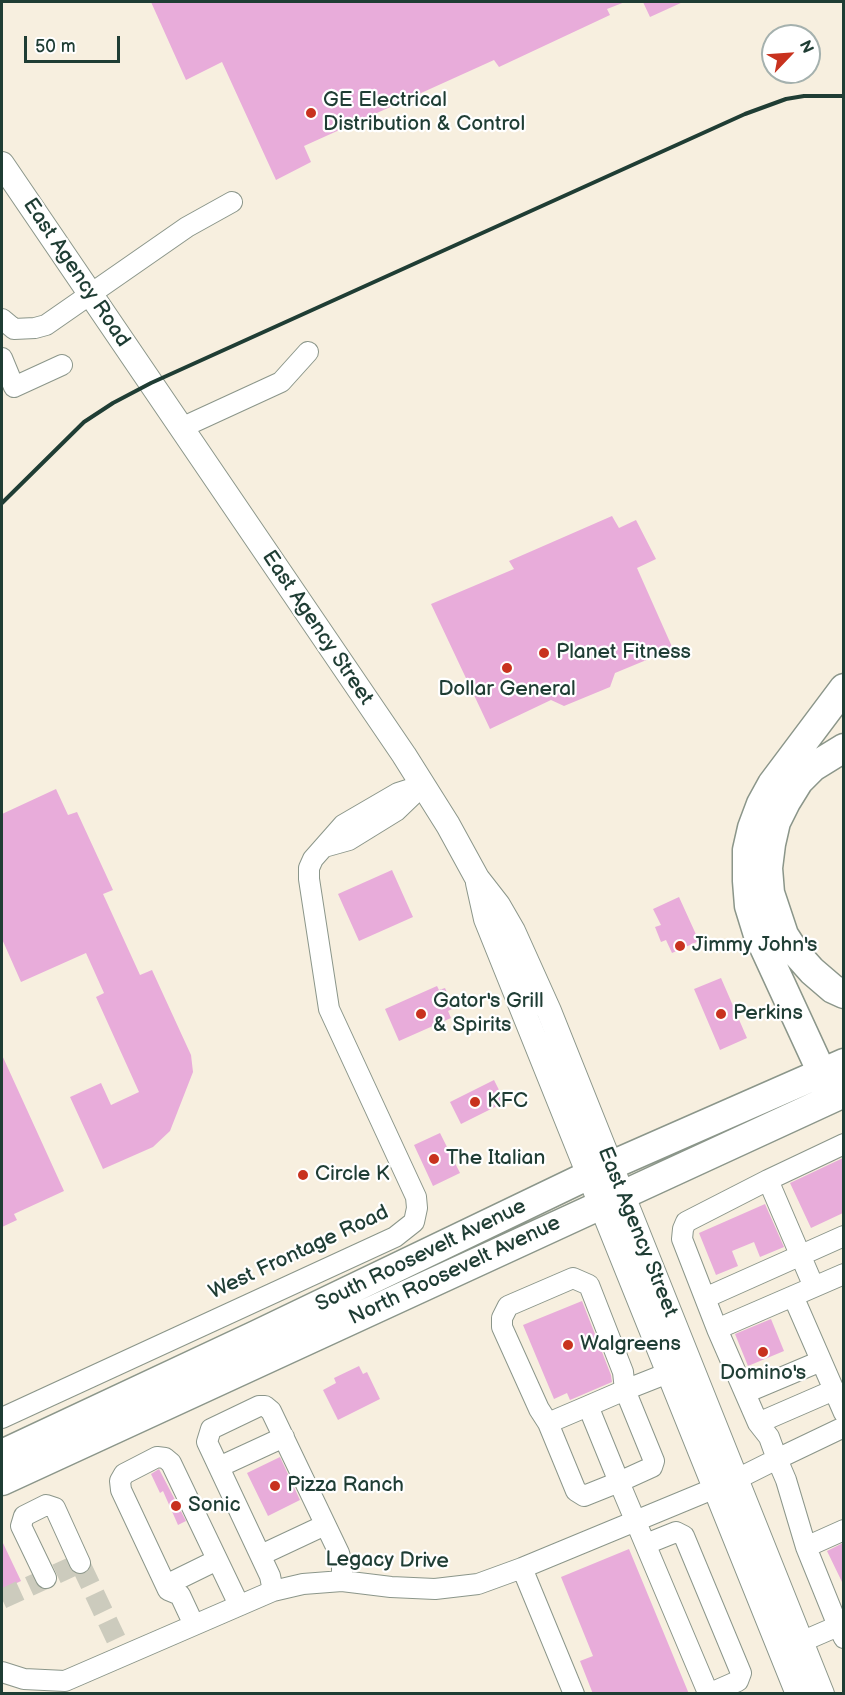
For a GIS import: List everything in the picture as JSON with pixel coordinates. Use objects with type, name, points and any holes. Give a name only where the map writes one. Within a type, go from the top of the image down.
[{"type":"highway","points":[[836,1074],[757,932],[749,906],[747,850],[752,828],[772,784],[843,688]]},
{"type":"highway","points":[[843,748],[813,767],[799,781],[776,822],[768,868],[771,893],[784,935],[812,971],[833,989],[843,994]]},
{"type":"highway","name":"South Roosevelt Avenue","points":[[2,1454],[600,1170],[836,1074]]},
{"type":"highway","name":"North Roosevelt Avenue","points":[[2,1481],[843,1093]]},
{"type":"main road","name":"East Agency Road","points":[[2,164],[151,383]]},
{"type":"main road","name":"East Agency Street","points":[[151,383],[423,785],[477,878],[498,905],[521,947],[611,1199],[726,1484],[798,1694]]},
{"type":"main road","name":"East Agency Street","points":[[611,1199],[668,1373],[726,1484],[801,1642],[822,1694]]},
{"type":"street","points":[[6,329],[35,328],[46,325],[188,227],[232,202]]},
{"type":"street","points":[[181,428],[281,382],[308,352]]},
{"type":"street","points":[[2,358],[14,387],[62,365]]},
{"type":"street","name":"West Frontage Road","points":[[2,1418],[395,1237],[414,1222],[417,1208],[416,1197],[334,1022],[326,994],[309,868],[313,859],[324,847],[349,840],[396,811],[423,785]]},
{"type":"street","points":[[801,1642],[842,1629],[806,1547],[786,1480],[769,1437],[758,1423],[717,1329],[682,1239],[686,1222],[843,1144]]},
{"type":"street","points":[[768,1180],[814,1287]]},
{"type":"street","points":[[705,1298],[843,1236]]},
{"type":"street","points":[[717,1329],[843,1274]]},
{"type":"street","points":[[573,1278],[589,1285],[624,1381],[654,1461],[651,1467],[584,1496],[576,1491],[502,1327],[502,1318],[508,1306],[573,1278]]},
{"type":"street","points":[[793,1296],[843,1413]]},
{"type":"street","points":[[746,1393],[821,1361]]},
{"type":"street","points":[[544,1416],[588,1406],[624,1381],[668,1373]]},
{"type":"street","points":[[758,1423],[834,1389]]},
{"type":"street","points":[[273,1591],[270,1576],[261,1555],[207,1442],[211,1430],[259,1406],[265,1406],[272,1411],[342,1564],[342,1581]]},
{"type":"street","points":[[588,1406],[706,1688],[713,1692],[738,1681],[741,1673],[684,1536],[676,1532],[646,1544]]},
{"type":"street","name":"Legacy Drive","points":[[2,1672],[24,1679],[65,1681],[273,1591],[303,1584],[342,1581],[435,1589],[478,1584],[726,1484],[843,1427]]},
{"type":"street","points":[[219,1467],[284,1437]]},
{"type":"street","points":[[194,1625],[180,1595],[168,1590],[165,1585],[121,1490],[120,1481],[124,1474],[158,1457],[165,1458],[171,1463],[239,1605]]},
{"type":"street","points":[[46,1578],[21,1526],[24,1516],[46,1505],[55,1508],[80,1563]]},
{"type":"street","points":[[261,1555],[325,1525]]},
{"type":"street","points":[[806,1547],[843,1530]]},
{"type":"street","points":[[165,1585],[217,1560]]},
{"type":"street","points":[[522,1568],[574,1694]]},
{"type":"building","name":"GE Electrical Distribution & Control","points":[[151,2],[625,2],[607,9],[610,15],[499,67],[494,60],[304,146],[311,162],[276,180],[222,62],[186,80]]},
{"type":"building","points":[[643,2],[683,2],[650,17]]},
{"type":"building","points":[[612,516],[619,528],[636,520],[656,559],[637,568],[673,649],[615,673],[610,687],[564,706],[551,700],[490,729],[431,604],[514,569],[509,561]]},
{"type":"building","points":[[56,789],[68,815],[77,812],[113,890],[103,894],[140,975],[152,970],[191,1055],[193,1072],[170,1131],[153,1147],[103,1169],[70,1097],[101,1083],[111,1105],[139,1092],[96,997],[104,993],[86,953],[21,982],[2,939],[2,814]]},
{"type":"building","points":[[392,870],[413,917],[359,941],[338,894]]},
{"type":"building","points":[[679,897],[699,941],[672,953],[666,940],[661,942],[655,927],[661,925],[653,909]]},
{"type":"building","name":"Perkins","points":[[721,978],[747,1038],[720,1050],[694,989]]},
{"type":"building","points":[[437,986],[439,990],[445,988],[454,1008],[448,1011],[451,1018],[399,1041],[385,1009]]},
{"type":"building","points":[[2,1055],[64,1191],[14,1214],[17,1220],[2,1227]]},
{"type":"building","points":[[494,1080],[505,1102],[461,1124],[450,1102]]},
{"type":"building","points":[[440,1133],[460,1173],[433,1186],[414,1145]]},
{"type":"building","points":[[843,1158],[843,1213],[811,1228],[790,1183]]},
{"type":"building","points":[[765,1204],[784,1247],[760,1257],[754,1242],[732,1251],[738,1266],[716,1275],[699,1233]]},
{"type":"building","points":[[582,1301],[612,1382],[570,1400],[567,1393],[554,1399],[523,1325]]},
{"type":"building","points":[[771,1319],[784,1351],[748,1366],[735,1334]]},
{"type":"building","points":[[359,1366],[363,1374],[367,1372],[380,1399],[338,1420],[323,1390],[336,1383],[334,1378]]},
{"type":"building","name":"Pizza Ranch","points":[[280,1457],[300,1500],[268,1516],[247,1473]]},
{"type":"building","points":[[159,1469],[186,1521],[178,1525],[163,1491],[160,1493],[151,1474]]},
{"type":"building","points":[[2,1541],[21,1581],[2,1590]]},
{"type":"building","points":[[843,1543],[843,1584],[827,1551]]},
{"type":"building","points":[[629,1549],[689,1694],[593,1694],[580,1661],[593,1656],[561,1577]]},
{"type":"tunnel","points":[[2,1599],[80,1563],[124,1656]]},
{"type":"railway","points":[[2,503],[84,422],[113,403],[151,383],[745,114],[786,99],[804,96],[844,96]]},
{"type":"place","name":"GE Electrical Distribution & Control","points":[[311,113]]},
{"type":"place","name":"Planet Fitness","points":[[544,653]]},
{"type":"place","name":"Dollar General","points":[[507,668]]},
{"type":"place","name":"Jimmy John's","points":[[680,946]]},
{"type":"place","name":"Gator's Grill & Spirits","points":[[421,1014]]},
{"type":"place","name":"Perkins","points":[[721,1014]]},
{"type":"place","name":"KFC","points":[[475,1102]]},
{"type":"place","name":"The Italian","points":[[434,1159]]},
{"type":"place","name":"Circle K","points":[[303,1175]]},
{"type":"place","name":"Walgreens","points":[[568,1345]]},
{"type":"place","name":"Domino's","points":[[763,1352]]},
{"type":"place","name":"Pizza Ranch","points":[[275,1486]]},
{"type":"place","name":"Sonic","points":[[176,1506]]}]
